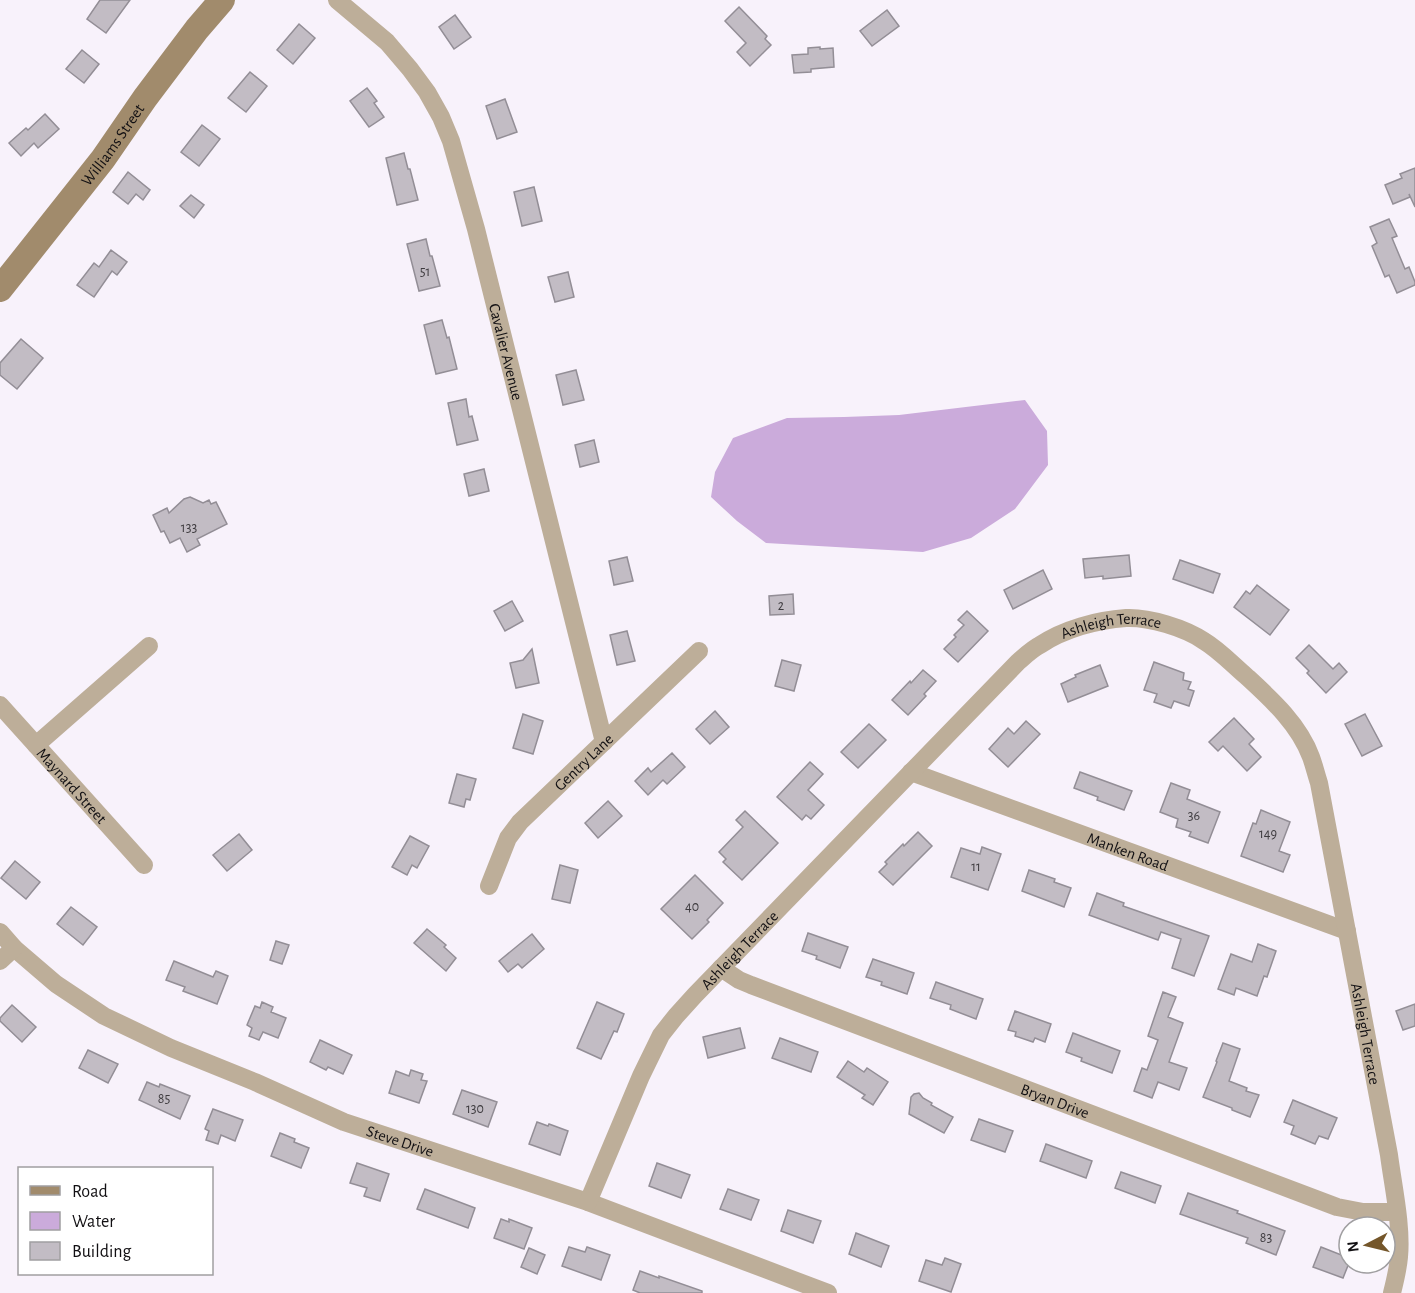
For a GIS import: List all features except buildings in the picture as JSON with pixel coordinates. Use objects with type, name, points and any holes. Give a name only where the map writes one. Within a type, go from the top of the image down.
[{"type":"street","name":"Williams Street","points":[[0,289],[103,159],[145,98],[222,0]]},
{"type":"street","name":"Cavalier Avenue","points":[[337,0],[387,42],[410,69],[427,92],[452,141],[604,741]]},
{"type":"street","name":"Ashleigh Terrace","points":[[588,1202],[662,1035],[676,1016],[720,968],[1018,662],[1039,645],[1059,634],[1081,627],[1128,618],[1177,628],[1204,640],[1269,697],[1286,715],[1300,734],[1311,755],[1319,783],[1389,1155],[1400,1254],[1398,1273],[1392,1293]]},
{"type":"street","points":[[36,745],[149,646]]},
{"type":"street","name":"Gentry Lane","points":[[489,886],[502,850],[520,822],[699,651]]},
{"type":"street","name":"Maynard Street","points":[[0,705],[144,865]]},
{"type":"street","name":"Manken Road","points":[[911,772],[1347,930]]},
{"type":"street","name":"Steve Drive","points":[[0,932],[14,948],[56,984],[104,1016],[171,1048],[344,1122],[588,1202],[828,1293]]},
{"type":"street","points":[[0,961],[14,948]]},
{"type":"street","name":"Bryan Drive","points":[[720,968],[751,985],[1337,1207],[1363,1212],[1396,1212]]},
{"type":"water","points":[[1025,400],[1047,431],[1048,465],[1015,509],[971,538],[923,552],[766,543],[711,497],[715,472],[733,438],[787,418],[899,415]]}]
